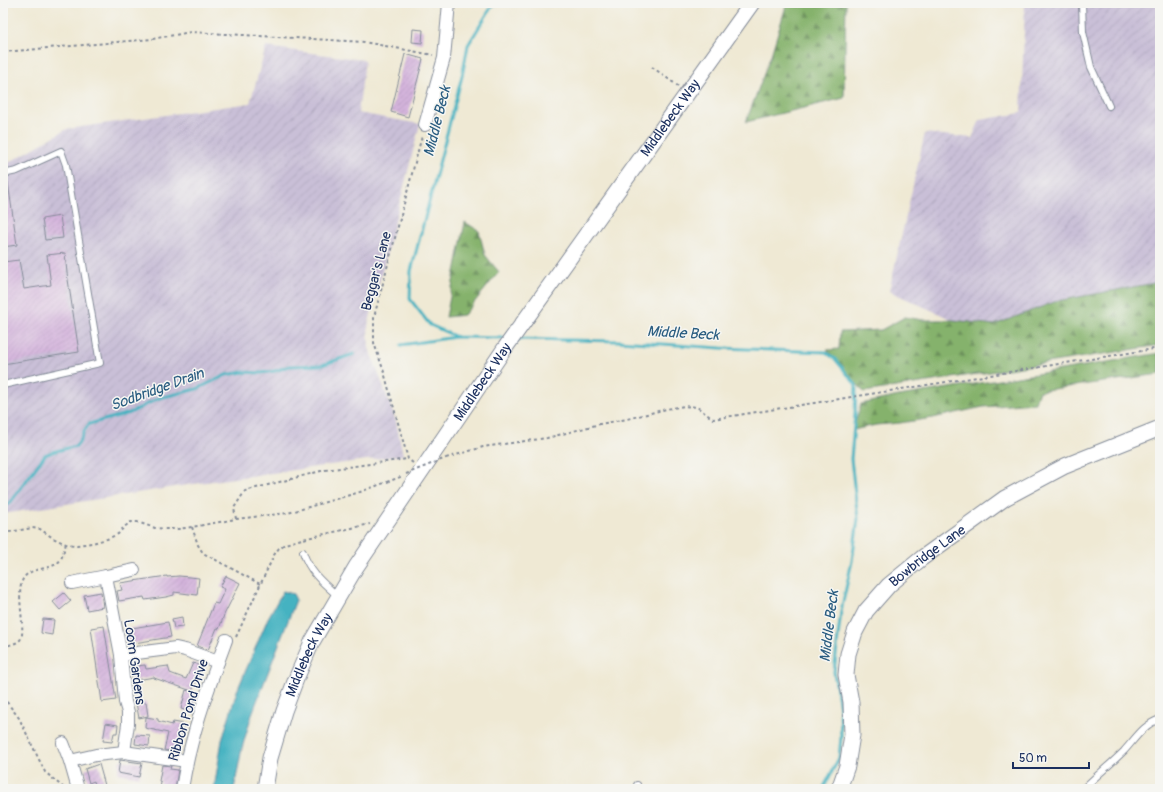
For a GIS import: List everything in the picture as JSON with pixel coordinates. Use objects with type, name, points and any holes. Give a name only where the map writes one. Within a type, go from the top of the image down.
[{"type":"street","points":[[425,125],[444,58],[449,3]]},
{"type":"street","name":"Middlebeck Way","points":[[265,789],[270,758],[284,711],[296,679],[312,642],[356,567],[505,348],[752,3]]},
{"type":"street","name":"Bowbridge Lane","points":[[838,789],[847,766],[852,735],[851,702],[846,675],[848,654],[866,611],[889,585],[917,562],[1004,498],[1065,466],[1160,428]]},
{"type":"street","points":[[72,583],[134,570]]},
{"type":"street","name":"Loom Gardens","points":[[106,576],[121,655],[128,724],[124,752]]},
{"type":"street","name":"Ribbon Pond Drive","points":[[182,789],[187,761],[200,714],[218,662],[231,639]]},
{"type":"street","points":[[121,655],[176,648],[218,662]]},
{"type":"street","points":[[63,743],[78,789]]},
{"type":"street","points":[[70,762],[96,755],[124,752],[187,761]]},
{"type":"lane","points":[[1082,3],[1083,32],[1091,67],[1109,106]]},
{"type":"lane","points":[[3,174],[17,171],[61,151],[66,165],[100,362],[3,385]]},
{"type":"lane","points":[[303,552],[305,559],[317,578],[338,597]]},
{"type":"lane","points":[[1083,789],[1124,750],[1143,728],[1160,718]]},
{"type":"path","points":[[3,52],[152,39],[191,32],[364,42],[444,58]]},
{"type":"path","points":[[652,67],[679,87]]},
{"type":"path","name":"Beggar's Lane","points":[[408,459],[384,372],[374,343],[374,316],[425,125]]},
{"type":"path","points":[[3,532],[32,528],[40,529],[66,544],[92,543],[118,534],[131,522],[137,522],[166,530],[236,519],[288,513],[360,492],[446,458],[483,447],[547,438],[600,424],[684,406],[697,407],[712,419],[1160,348]]},
{"type":"path","points":[[236,519],[234,508],[245,491],[261,486],[325,470],[408,459],[415,465]]},
{"type":"path","points":[[231,639],[279,548],[285,544],[298,540],[376,522]]},
{"type":"path","points":[[192,527],[198,545],[203,553],[260,584]]},
{"type":"path","points":[[3,648],[21,639],[22,633],[19,598],[23,579],[26,575],[34,571],[56,564],[60,560],[66,544]]},
{"type":"path","points":[[3,697],[19,718],[45,772],[65,789]]},
{"type":"shaded area","points":[[1025,3],[1160,3],[1160,282],[1057,301],[994,325],[953,320],[889,291],[925,133],[972,138],[980,120],[1021,113]]},
{"type":"shaded area","points":[[266,47],[365,60],[358,113],[420,124],[368,326],[369,348],[396,421],[403,455],[213,481],[3,514],[3,166],[67,129],[250,103]]},
{"type":"green space","points":[[787,3],[846,3],[844,98],[746,122],[771,55]]},
{"type":"green space","points":[[465,222],[479,231],[485,255],[499,272],[464,315],[446,317]]},
{"type":"green space","points":[[1160,282],[1160,345],[864,392],[827,350],[839,349],[840,332],[881,330],[905,317],[923,320],[953,320],[994,325],[1057,301]]},
{"type":"green space","points":[[1160,353],[1160,374],[1039,391],[1035,403],[983,407],[933,418],[876,425],[853,430],[861,404],[899,396]]},
{"type":"water","points":[[283,591],[293,594],[296,600],[252,714],[242,748],[234,789],[214,789],[222,740],[237,691],[268,618]]},
{"type":"building","points":[[413,29],[423,30],[422,43],[412,42]]},
{"type":"building","points":[[405,54],[423,59],[408,117],[391,112]]},
{"type":"building","points":[[8,182],[17,245],[3,247],[3,183]]},
{"type":"building","points":[[60,216],[63,238],[45,240],[42,219]]},
{"type":"building","points":[[65,253],[79,352],[3,364],[3,262],[19,260],[24,289],[51,285],[47,255]]},
{"type":"building","points":[[167,576],[199,578],[197,595],[174,592],[174,595],[166,597],[145,600],[144,597],[119,601],[117,591],[122,590],[120,583]]},
{"type":"building","points":[[226,576],[240,583],[224,615],[219,629],[217,628],[208,650],[197,646],[214,603],[218,604],[225,589],[220,587]]},
{"type":"building","points":[[101,592],[103,607],[87,610],[84,595]]},
{"type":"building","points":[[64,593],[71,601],[60,610],[53,602]]},
{"type":"building","points":[[182,617],[183,627],[174,628],[172,619]]},
{"type":"building","points":[[43,619],[54,620],[52,635],[41,633]]},
{"type":"building","points":[[168,622],[171,637],[128,644],[126,629]]},
{"type":"building","points":[[104,626],[116,700],[102,702],[91,628]]},
{"type":"building","points":[[193,663],[202,666],[192,691],[154,677],[132,681],[130,667],[145,665],[146,669],[168,666],[170,673],[186,679]]},
{"type":"building","points":[[186,690],[197,694],[191,712],[181,709]]},
{"type":"building","points":[[146,702],[148,716],[139,718],[136,703]]},
{"type":"building","points":[[146,717],[158,719],[158,721],[172,725],[173,722],[185,724],[177,752],[164,750],[168,733],[145,728]]},
{"type":"building","points":[[106,723],[118,725],[117,733],[114,733],[112,742],[103,741]]},
{"type":"building","points":[[136,735],[150,736],[149,746],[135,744]]},
{"type":"building","points":[[120,760],[142,763],[139,777],[118,773]]},
{"type":"building","points":[[99,764],[106,789],[96,789],[94,781],[89,783],[85,769]]},
{"type":"building","points":[[162,765],[171,766],[170,769],[178,770],[175,789],[160,789],[161,782],[159,781]]},
{"type":"waterway","name":"Middle Beck","points":[[494,3],[468,45],[462,76],[411,271],[410,299],[430,325],[457,337],[506,338]]},
{"type":"waterway","name":"Sodbridge Drain","points":[[401,345],[456,337]]},
{"type":"waterway","name":"Middle Beck","points":[[517,339],[619,341],[721,348],[826,352],[836,360],[856,385],[851,459],[858,519],[852,561],[841,611],[834,672],[840,708],[841,737],[839,758],[823,789]]},
{"type":"waterway","name":"Sodbridge Drain","points":[[3,507],[9,504],[45,455],[76,446],[89,424],[130,413],[159,398],[197,389],[226,375],[243,372],[261,373],[275,371],[289,366],[322,365],[354,354]]}]
